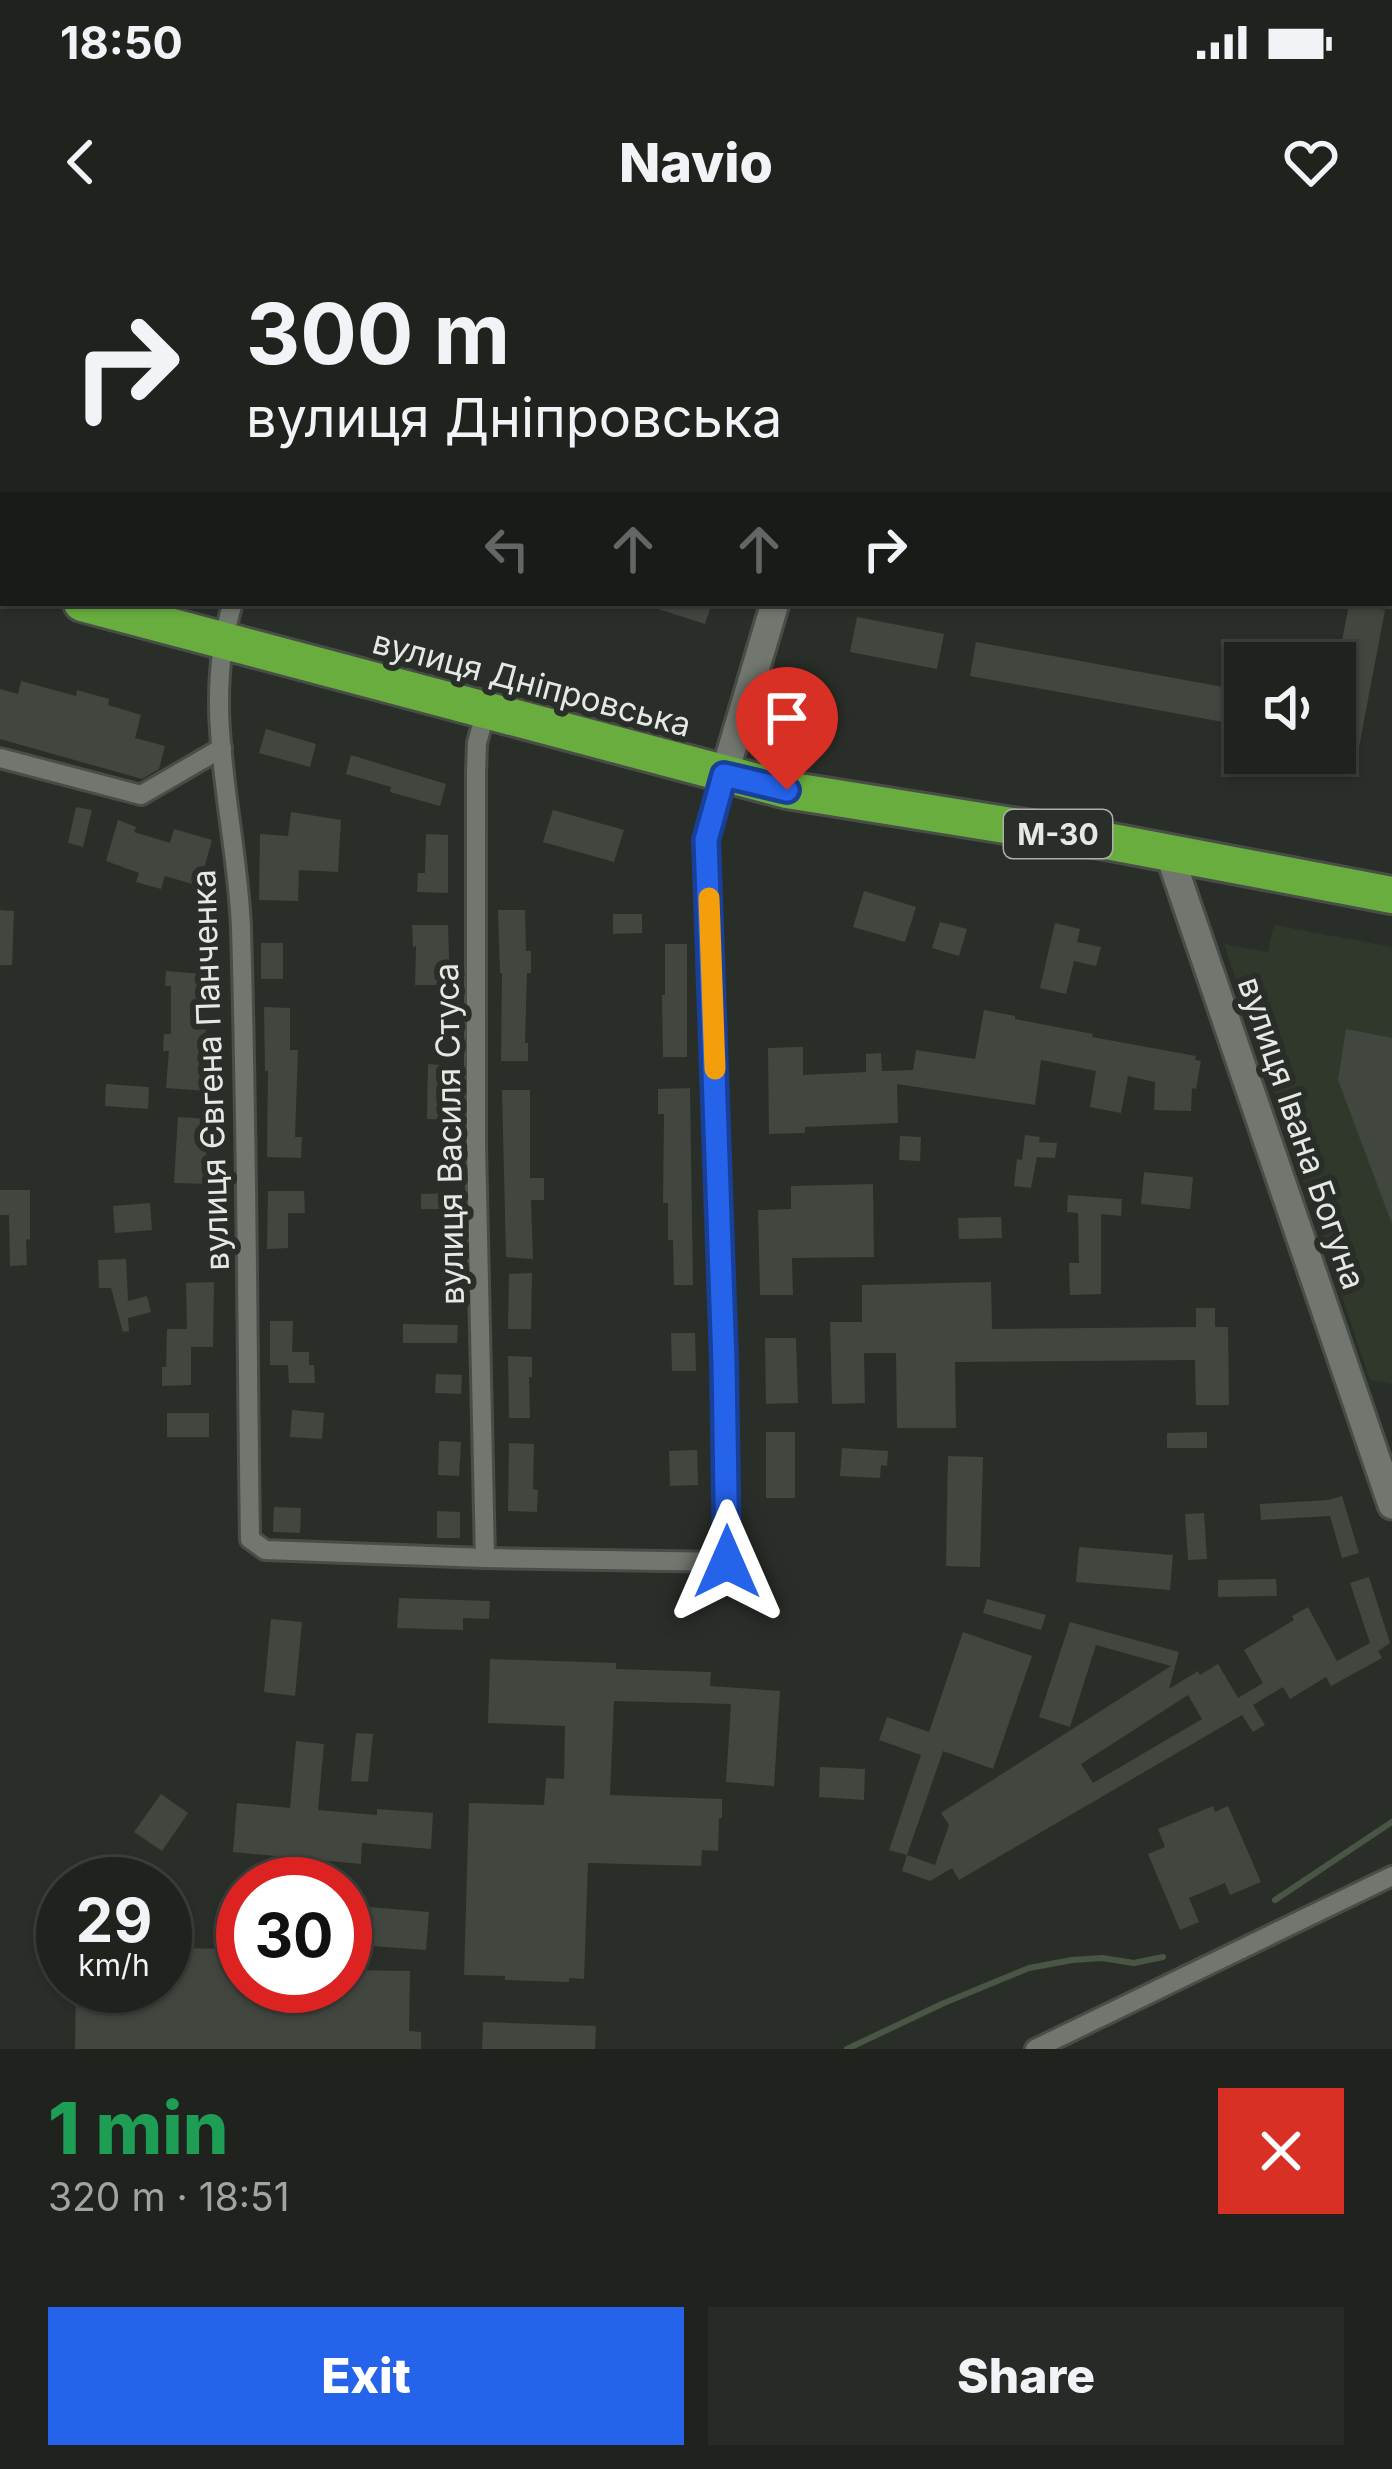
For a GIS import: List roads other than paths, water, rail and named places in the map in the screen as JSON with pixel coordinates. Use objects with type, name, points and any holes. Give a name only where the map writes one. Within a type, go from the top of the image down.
[{"type":"highway","name":"вулиця Дніпровська","points":[[93,606],[787,790],[1392,895]]},
{"type":"street","name":"вулиця Євгена Панченка","points":[[232,606],[222,640],[219,680],[241,922],[250,1538],[265,1550],[485,1558]]},
{"type":"street","points":[[485,1558],[727,1562],[706,840],[774,606]]},
{"type":"street","name":"вулиця Василя Стуса","points":[[485,1558],[476,1146],[476,819],[477,743],[486,710]]},
{"type":"street","points":[[0,758],[141,795],[222,748]]},
{"type":"street","name":"вулиця Івана Богуна","points":[[1169,853],[1392,1504]]},
{"type":"street","points":[[1035,2049],[1392,1876]]},
{"type":"waterway","points":[[1275,1900],[1392,1822]]},
{"type":"waterway","points":[[847,2049],[1029,1968],[1072,1960],[1134,1963],[1163,1957]]}]
